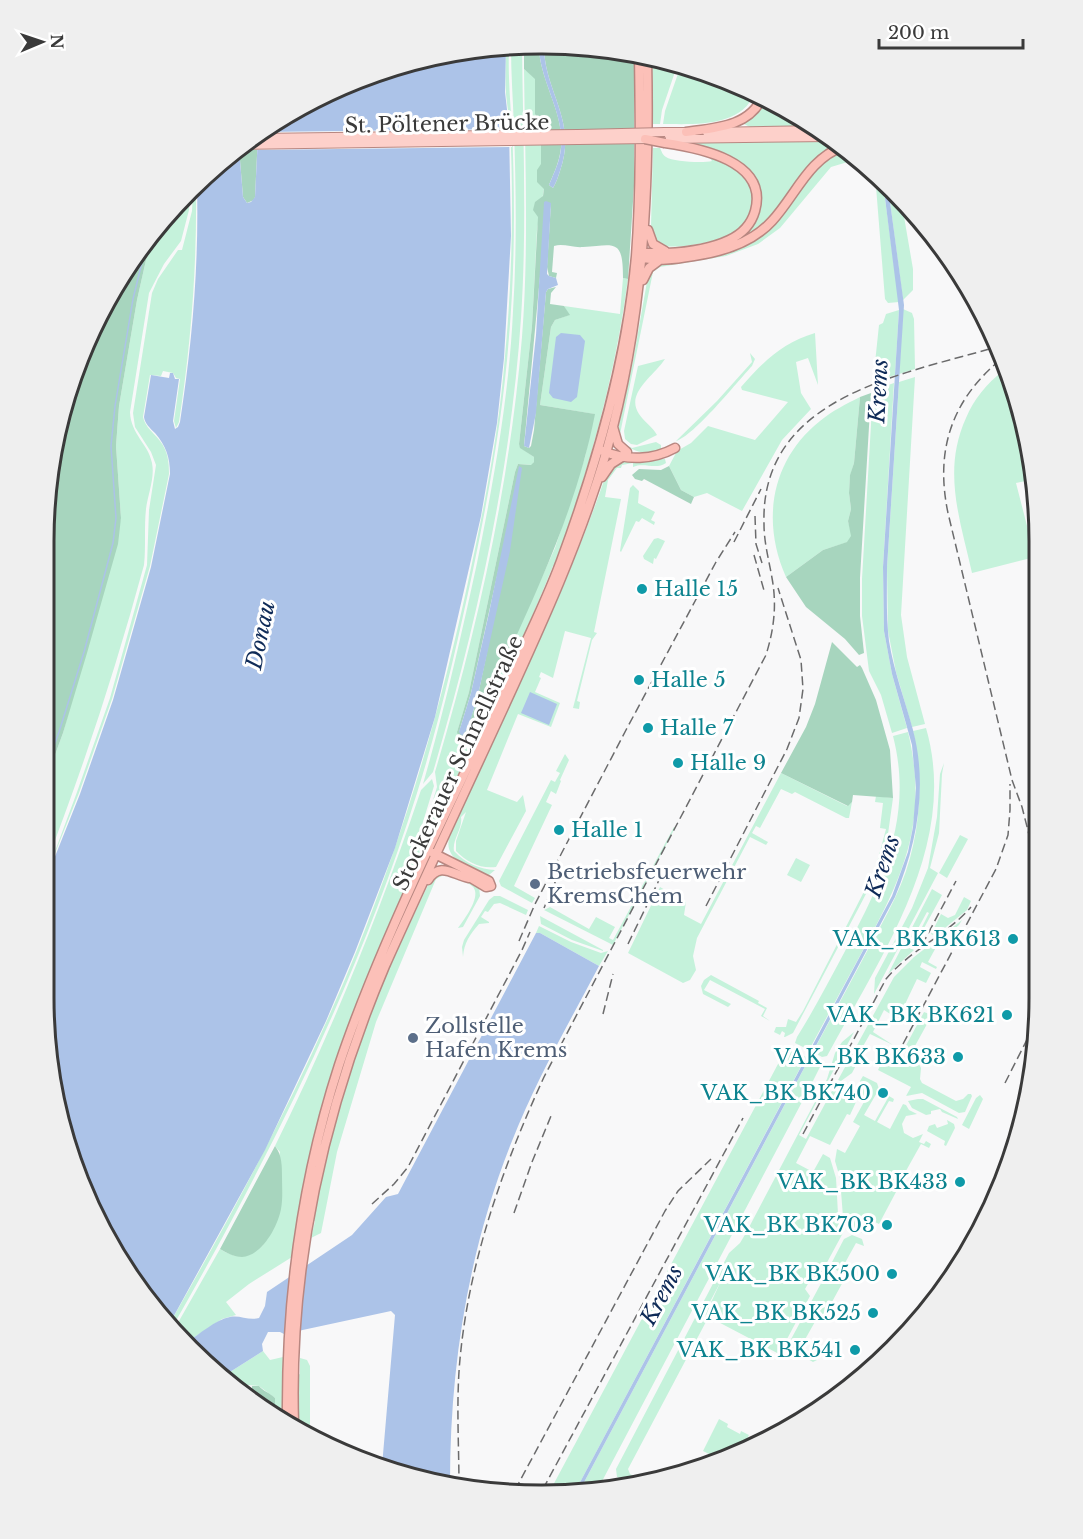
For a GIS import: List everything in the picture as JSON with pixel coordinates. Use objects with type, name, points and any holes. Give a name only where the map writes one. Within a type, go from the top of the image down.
[{"type":"highway","points":[[640,64],[644,118]]},
{"type":"highway","points":[[644,118],[647,66]]},
{"type":"highway","points":[[686,132],[737,122],[753,112],[758,105]]},
{"type":"highway","name":"Stockerauer Schnellstraße","points":[[304,1227],[346,1069],[374,992],[414,903],[432,855],[454,816],[553,599],[580,534],[596,484],[646,216],[644,118]]},
{"type":"highway","name":"Stockerauer Schnellstraße","points":[[287,1413],[304,1227],[319,1137],[339,1066],[374,972],[432,855],[551,585],[579,507],[613,427],[632,340],[639,289],[640,186],[644,118]]},
{"type":"highway","points":[[639,289],[649,268],[665,256],[705,248],[735,237],[751,222],[757,199],[747,175],[728,160],[665,138],[645,139]]},
{"type":"highway","points":[[640,255],[710,253],[750,239],[772,221],[815,164],[833,151]]},
{"type":"highway","points":[[646,216],[651,242],[665,256]]},
{"type":"highway","points":[[613,427],[618,444],[625,455]]},
{"type":"highway","points":[[604,449],[625,455],[654,456],[675,447]]},
{"type":"highway","points":[[596,484],[610,464],[625,455]]},
{"type":"highway","points":[[414,903],[431,875],[436,871],[447,870],[491,886],[489,881],[448,856],[446,847],[454,816]]},
{"type":"highway","points":[[432,855],[455,862]]},
{"type":"highway","points":[[432,855],[469,878]]},
{"type":"highway","name":"Stockerauer Schnellstraße","points":[[291,1375],[294,1417]]},
{"type":"main road","points":[[665,138],[686,132],[803,130]]},
{"type":"main road","points":[[578,137],[814,137]]},
{"type":"main road","points":[[578,137],[645,139]]},
{"type":"main road","name":"St. Pöltener Brücke","points":[[268,138],[578,137]]},
{"type":"main road","name":"St. Pöltener Brücke","points":[[259,145],[578,137]]},
{"type":"green space","points":[[540,54],[543,73],[557,113],[561,140],[557,166],[549,185],[553,188],[560,171],[565,136],[563,121],[545,54],[634,63],[634,186],[628,279],[623,278],[623,265],[619,250],[610,245],[554,246],[552,272],[557,273],[556,278],[549,276],[547,267],[551,203],[541,266],[524,446],[529,448],[531,446],[534,430],[548,289],[556,287],[551,293],[550,304],[564,306],[570,315],[555,320],[551,327],[540,405],[595,414],[585,457],[558,539],[471,737],[467,740],[459,739],[457,732],[469,692],[515,472],[518,464],[531,465],[534,462],[534,457],[520,448],[519,444],[532,326],[538,217],[533,210],[535,202],[543,196],[544,189],[537,182],[537,170],[541,164],[541,126],[535,114],[535,79],[524,69],[524,55]],"holes":[[[503,549],[478,695],[468,728],[459,732],[471,693]]]},
{"type":"green space","points":[[506,55],[509,55],[514,206],[511,311],[506,367],[485,512],[441,710],[394,863],[339,999],[277,1132],[176,1320],[173,1317],[270,1140],[337,998],[391,860],[434,722],[468,582],[485,498],[502,385],[512,242],[510,127],[506,88]]},
{"type":"green space","points":[[511,55],[522,55],[523,284],[509,433],[477,605],[433,772],[423,784],[452,674],[495,469],[511,343],[516,242]]},
{"type":"green space","points":[[652,67],[675,73],[662,110],[660,124],[653,124]]},
{"type":"green space","points":[[524,69],[535,78],[535,114],[541,126],[544,189],[537,230],[532,326],[519,444],[534,457],[534,462],[532,465],[518,464],[515,472],[469,692],[457,732],[493,686],[555,548],[585,457],[594,414],[540,405],[551,327],[555,320],[569,315],[564,306],[620,314],[623,278],[628,279],[608,389],[555,566],[553,566],[507,672],[426,846],[422,844],[421,839],[437,787],[435,772],[465,665],[490,557],[517,392],[525,270]]},
{"type":"green space","points":[[678,74],[750,101],[740,112],[728,118],[702,123],[663,124]]},
{"type":"green space","points":[[759,105],[798,127],[752,128],[744,124]]},
{"type":"green space","points":[[818,140],[830,149],[770,219],[739,242],[715,248],[746,226],[752,219],[760,203],[760,194],[750,173],[682,143]]},
{"type":"green space","points":[[257,146],[255,197],[247,203],[243,197],[240,159]]},
{"type":"green space","points":[[653,148],[660,148],[666,157],[675,160],[712,161],[709,157],[684,149],[695,152],[720,160],[742,174],[750,183],[753,195],[751,211],[743,227],[732,235],[698,244],[673,247],[658,243],[651,226]]},
{"type":"green space","points":[[836,153],[847,162],[831,167],[780,228],[758,244],[726,256],[660,267],[653,272],[620,434],[624,444],[632,448],[656,442],[661,445],[661,449],[644,453],[633,449],[622,443],[618,439],[618,430],[648,276],[659,263],[751,241],[820,162]]},
{"type":"green space","points":[[876,188],[885,196],[899,302],[888,303],[885,299]]},
{"type":"green space","points":[[196,198],[192,305],[179,422],[176,428],[174,421],[180,379],[176,378],[173,373],[163,371],[161,376],[150,375],[143,417],[165,449],[169,470],[150,566],[112,699],[54,856],[110,698],[147,565],[149,510],[156,465],[151,452],[135,427],[133,413],[152,293],[158,279],[178,250],[182,250],[192,202]]},
{"type":"green space","points":[[890,201],[904,216],[913,269],[913,290],[903,300]]},
{"type":"green space","points":[[189,205],[181,241],[164,264],[149,293],[130,412],[133,427],[150,456],[153,469],[146,509],[144,565],[98,718],[54,842],[54,758],[63,733],[121,518],[116,446],[119,406],[146,260],[155,245]]},
{"type":"green space","points":[[148,255],[137,300],[119,406],[116,446],[121,518],[118,544],[54,758],[54,542],[58,478],[63,446],[91,355],[119,298]]},
{"type":"green space","points":[[903,309],[912,313],[914,319],[915,369],[899,374]]},
{"type":"green space","points":[[899,310],[895,375],[873,382],[879,325],[883,323],[886,314]]},
{"type":"green space","points":[[815,333],[818,385],[808,358],[796,362],[801,393],[811,409],[782,440],[742,511],[707,493],[694,497],[681,490],[669,466],[677,451],[691,443],[708,426],[755,440],[788,402],[742,390],[741,387],[774,354],[793,342]]},
{"type":"green space","points":[[750,353],[755,359],[752,366],[704,419],[676,441],[717,401],[752,362]]},
{"type":"green space","points":[[665,359],[643,385],[636,399],[639,414],[657,435],[637,445],[631,444],[625,439],[624,431],[638,366]]},
{"type":"green space","points":[[999,374],[1020,446],[1025,481],[1016,483],[1029,532],[1029,559],[972,573],[958,514],[954,476],[955,457],[966,418],[977,398]]},
{"type":"green space","points":[[915,377],[901,615],[907,657],[925,724],[912,727],[896,672],[888,631],[887,567],[899,382]]},
{"type":"green space","points":[[894,383],[883,567],[884,631],[892,674],[907,728],[892,733],[881,695],[869,671],[862,616],[862,579],[873,390]]},
{"type":"green space","points":[[871,393],[860,578],[860,616],[864,653],[859,655],[845,639],[806,607],[786,577],[823,550],[847,542],[851,536],[848,521],[851,509],[850,475],[854,463],[860,397]]},
{"type":"green space","points":[[860,397],[849,493],[851,509],[848,521],[852,536],[848,542],[823,550],[786,577],[778,556],[774,534],[775,493],[781,473],[790,454],[803,437],[829,414]]},
{"type":"green space","points":[[665,459],[666,463],[658,466],[633,467],[633,463],[622,465],[608,480],[605,497],[621,499],[594,632],[597,633],[592,640],[577,701],[580,702],[579,709],[573,708],[591,638],[565,631],[553,678],[541,672],[535,692],[560,703],[551,727],[518,714],[487,790],[517,802],[523,795],[526,811],[496,867],[474,864],[456,851],[456,841],[466,812],[461,817],[455,842],[454,851],[473,865],[495,870],[489,875],[484,875],[465,866],[454,857],[448,846],[449,838],[559,597],[606,475],[614,465],[619,463]]},
{"type":"green space","points":[[669,466],[681,490],[694,497],[691,504],[644,479],[642,481],[635,479],[632,475],[639,469],[661,470]]},
{"type":"green space","points":[[633,485],[639,491],[638,503],[655,512],[651,520],[655,522],[654,525],[642,518],[639,522],[636,521],[621,552],[630,488]]},
{"type":"green space","points":[[654,539],[665,541],[656,559],[654,558],[653,564],[643,556]]},
{"type":"green space","points":[[832,642],[857,667],[860,665],[876,700],[890,750],[893,798],[853,795],[852,802],[848,806],[781,773],[806,727],[815,704]]},
{"type":"green space","points":[[926,728],[934,772],[932,815],[924,857],[891,940],[827,1056],[822,1057],[813,1052],[892,905],[910,858],[918,816],[919,795],[919,773],[913,731]]},
{"type":"green space","points":[[908,732],[916,793],[909,846],[901,871],[878,923],[809,1050],[795,1043],[797,1037],[871,900],[891,848],[900,794],[893,736]]},
{"type":"green space","points":[[565,754],[569,760],[556,794],[551,791],[546,802],[552,805],[514,886],[535,898],[532,903],[501,886],[499,881],[551,780],[555,782],[560,773],[556,771]]},
{"type":"green space","points":[[944,763],[939,833],[930,868],[938,873],[874,994],[875,978],[912,908],[928,868],[937,817],[940,774]]},
{"type":"green space","points":[[781,773],[847,806],[852,802],[849,818],[795,792],[792,794],[781,789],[760,828],[756,826],[752,833],[768,842],[766,845],[750,837],[697,938],[693,956],[696,970],[690,980],[683,983],[628,953],[660,887],[686,902],[684,915],[701,924]]},
{"type":"green space","points":[[432,779],[434,786],[418,838],[418,844],[423,853],[386,933],[308,1166],[292,1257],[249,1284],[226,1302],[236,1315],[222,1319],[193,1338],[178,1322],[220,1249],[232,1255],[243,1256],[263,1245],[280,1152],[275,1146],[354,971],[421,790]]},
{"type":"green space","points":[[876,796],[893,798],[887,841],[867,892],[793,1033],[784,1037],[785,1033],[782,1031],[780,1035],[774,1032],[776,1027],[786,1027],[788,1019],[796,1022],[803,1011],[875,870],[886,829],[880,828],[883,803],[875,802]]},
{"type":"green space","points":[[674,827],[613,945],[544,910],[550,907],[589,929],[596,917],[615,927],[609,938],[613,940]]},
{"type":"green space","points":[[960,835],[968,839],[947,878],[939,873]]},
{"type":"green space","points":[[796,858],[810,865],[801,882],[787,875]]},
{"type":"green space","points":[[437,873],[453,873],[479,887],[480,896],[463,927],[458,928],[474,901],[475,890],[469,884],[446,874],[436,879],[376,1022],[337,1152],[321,1233],[311,1238],[315,1221],[312,1220],[324,1163],[349,1069],[386,975],[429,883]]},
{"type":"green space","points":[[932,889],[942,895],[923,930],[921,929],[929,913],[927,912],[908,947],[914,950],[888,974]]},
{"type":"green space","points":[[494,896],[500,896],[528,910],[526,915],[500,903],[494,904],[481,917],[489,923],[479,924],[473,931],[466,943],[463,957],[464,940],[489,900]]},
{"type":"green space","points":[[964,897],[971,901],[967,910],[935,936],[931,934],[941,914],[948,918],[955,915]]},
{"type":"green space","points":[[540,916],[603,951],[572,940],[541,924]]},
{"type":"green space","points":[[962,920],[947,935],[944,942],[940,940],[928,962],[937,967],[936,969],[922,962],[920,967],[931,973],[926,983],[917,979],[898,1019],[884,1010],[873,1032],[893,1045],[870,1034],[852,1073],[841,1081],[838,1080],[894,977],[914,957]]},
{"type":"green space","points":[[539,926],[571,942],[601,953],[608,951],[599,966],[540,933],[536,933]]},
{"type":"green space","points":[[711,975],[759,1001],[758,1003],[767,1008],[763,1016],[770,1021],[761,1016],[765,1009],[710,980],[704,990],[731,1004],[728,1007],[703,994],[701,986],[704,980]]},
{"type":"green space","points":[[924,1012],[932,1015],[910,1055],[903,1051]]},
{"type":"green space","points":[[854,1032],[799,1135],[806,1139],[833,1089],[837,1087],[851,1094],[856,1102],[830,1145],[810,1136],[796,1163],[813,1172],[823,1154],[830,1158],[836,1178],[838,1214],[844,1231],[817,1281],[809,1282],[805,1289],[810,1296],[779,1354],[705,1315],[721,1281],[703,1315],[708,1318],[628,1469],[630,1474],[635,1476],[617,1477],[616,1469],[729,1253],[740,1243],[746,1233],[827,1079],[835,1053],[842,1042]]},
{"type":"green space","points":[[792,1050],[806,1057],[579,1483],[553,1485],[778,1064]]},
{"type":"green space","points":[[893,1051],[919,1064],[922,1083],[956,1101],[971,1094],[965,1112],[959,1113],[922,1093],[906,1096],[911,1087],[878,1070],[885,1055],[890,1057]]},
{"type":"green space","points":[[809,1059],[820,1067],[602,1481],[584,1483]]},
{"type":"green space","points":[[863,1076],[877,1083],[879,1089],[864,1115],[875,1121],[889,1096],[894,1099],[893,1102],[889,1101],[877,1122],[890,1129],[903,1104],[906,1105],[909,1110],[917,1114],[906,1116],[902,1124],[904,1133],[913,1138],[923,1134],[919,1142],[924,1144],[926,1141],[931,1144],[929,1148],[921,1144],[902,1178],[896,1176],[890,1188],[896,1192],[879,1224],[871,1220],[864,1234],[848,1225],[843,1217],[840,1178],[835,1161],[837,1149],[845,1153],[860,1126],[853,1122],[864,1102],[860,1081]]},
{"type":"green space","points":[[980,1095],[983,1099],[969,1129],[962,1125],[976,1098]]},
{"type":"green space","points":[[923,1099],[958,1119],[940,1109],[926,1115],[912,1108],[908,1101]]},
{"type":"green space","points":[[947,1120],[954,1124],[955,1128],[946,1146],[945,1141],[927,1131],[929,1126],[935,1124],[937,1128],[948,1124]]},
{"type":"green space","points":[[275,1146],[282,1165],[282,1205],[273,1231],[262,1246],[249,1255],[236,1256],[220,1249]]},
{"type":"green space","points":[[852,1235],[862,1239],[864,1246],[856,1243],[840,1272],[832,1268],[831,1264],[844,1239]]},
{"type":"green space","points":[[829,1272],[844,1280],[821,1322],[816,1320],[799,1350],[817,1360],[813,1362],[792,1350],[789,1343]]},
{"type":"green space","points":[[263,1351],[270,1360],[283,1357],[283,1411],[275,1406],[275,1398],[259,1386],[247,1386],[230,1372]]},
{"type":"green space","points":[[300,1358],[307,1360],[310,1366],[310,1426],[298,1420],[298,1375],[300,1374]]},
{"type":"green space","points":[[252,1386],[259,1386],[275,1398],[275,1406],[271,1403],[252,1389]]},
{"type":"green space","points":[[719,1419],[728,1424],[727,1427],[740,1434],[741,1431],[749,1435],[747,1440],[710,1455],[703,1451]]},
{"type":"water","points":[[540,54],[545,54],[565,136],[560,171],[553,188],[549,185],[560,155],[560,127]]},
{"type":"water","name":"Donau","points":[[506,55],[505,92],[509,127],[511,236],[504,358],[497,423],[481,516],[435,717],[395,848],[326,1021],[265,1150],[173,1317],[136,1268],[104,1213],[91,1184],[71,1124],[63,1093],[55,1029],[54,859],[113,700],[151,567],[170,468],[165,447],[144,417],[151,375],[169,378],[170,373],[173,373],[175,379],[179,379],[173,421],[175,429],[180,422],[194,305],[197,197],[240,159],[243,197],[247,203],[255,197],[257,146],[298,119],[355,91],[385,80],[446,63]]},
{"type":"water","name":"Krems","points":[[885,196],[890,201],[904,305],[887,567],[887,623],[894,664],[913,730],[920,773],[918,815],[909,857],[895,897],[584,1483],[579,1483],[892,896],[908,852],[913,827],[916,788],[912,745],[892,674],[884,631],[883,567],[899,310]]},
{"type":"water","points":[[544,202],[551,203],[547,274],[556,278],[558,285],[546,292],[536,413],[529,448],[524,446],[536,335]]},
{"type":"water","points":[[561,333],[580,335],[585,341],[577,397],[571,402],[553,398],[549,393],[556,337]]},
{"type":"water","points":[[519,466],[522,468],[510,551],[478,695],[468,728],[462,736],[459,732],[471,693]]},
{"type":"water","points":[[530,692],[557,704],[549,725],[521,713]]},
{"type":"water","points":[[536,933],[540,933],[599,966],[521,1118],[484,1224],[464,1309],[458,1353],[450,1477],[383,1458],[395,1315],[391,1311],[284,1334],[268,1332],[262,1344],[263,1351],[230,1372],[193,1338],[224,1319],[259,1318],[265,1306],[267,1292],[352,1235],[386,1197],[398,1194]]},
{"type":"pier","points":[[512,129],[512,147],[254,150],[278,132]]},
{"type":"waterway","points":[[54,745],[84,652],[113,543],[116,518],[111,446],[115,406],[133,299],[142,263]]},
{"type":"railway","points":[[459,1478],[460,1359],[471,1286],[490,1215],[515,1145],[544,1077],[766,655],[773,626],[774,588],[764,524],[769,481],[785,446],[811,419],[843,398],[920,368],[989,349]]},
{"type":"railway","points":[[995,364],[969,392],[951,429],[946,448],[944,490],[1012,780],[1029,835]]},
{"type":"railway","points":[[734,542],[761,489]]},
{"type":"railway","points":[[755,516],[756,544],[762,563]]},
{"type":"railway","points":[[519,941],[535,904],[626,730],[716,562],[735,532]]},
{"type":"railway","points":[[754,555],[765,594]]},
{"type":"railway","points":[[706,906],[787,749],[799,718],[803,689],[801,660],[778,588]]},
{"type":"railway","points":[[903,1044],[996,869],[1008,835],[1010,784]]},
{"type":"railway","points":[[628,944],[663,872]]},
{"type":"railway","points":[[544,908],[556,880]]},
{"type":"railway","points":[[922,945],[956,881]]},
{"type":"railway","points":[[803,1134],[886,979],[906,959],[951,926],[971,907]]},
{"type":"railway","points":[[372,1204],[394,1184],[408,1167],[530,932]]},
{"type":"railway","points":[[603,1014],[613,974]]},
{"type":"railway","points":[[1005,1083],[1027,1040]]},
{"type":"railway","points":[[514,1213],[551,1116]]},
{"type":"railway","points":[[545,1485],[743,1118]]},
{"type":"railway","points":[[518,1484],[665,1211],[678,1191],[711,1159]]},
{"type":"place","name":"Halle 15","points":[[642,589]]},
{"type":"place","name":"Halle 5","points":[[639,680]]},
{"type":"place","name":"Halle 7","points":[[648,728]]},
{"type":"place","name":"Halle 9","points":[[678,763]]},
{"type":"place","name":"Halle 1","points":[[559,830]]},
{"type":"place","name":"Betriebsfeuerwehr KremsChem","points":[[535,884]]},
{"type":"place","name":"VAK_BK BK613","points":[[1013,939]]},
{"type":"place","name":"VAK_BK BK621","points":[[1007,1015]]},
{"type":"place","name":"Zollstelle Hafen Krems","points":[[413,1038]]},
{"type":"place","name":"VAK_BK BK633","points":[[958,1057]]},
{"type":"place","name":"VAK_BK BK740","points":[[883,1093]]},
{"type":"place","name":"VAK_BK BK433","points":[[960,1182]]},
{"type":"place","name":"VAK_BK BK703","points":[[887,1225]]},
{"type":"place","name":"VAK_BK BK500","points":[[892,1274]]},
{"type":"place","name":"VAK_BK BK525","points":[[873,1313]]},
{"type":"place","name":"VAK_BK BK541","points":[[855,1350]]}]
